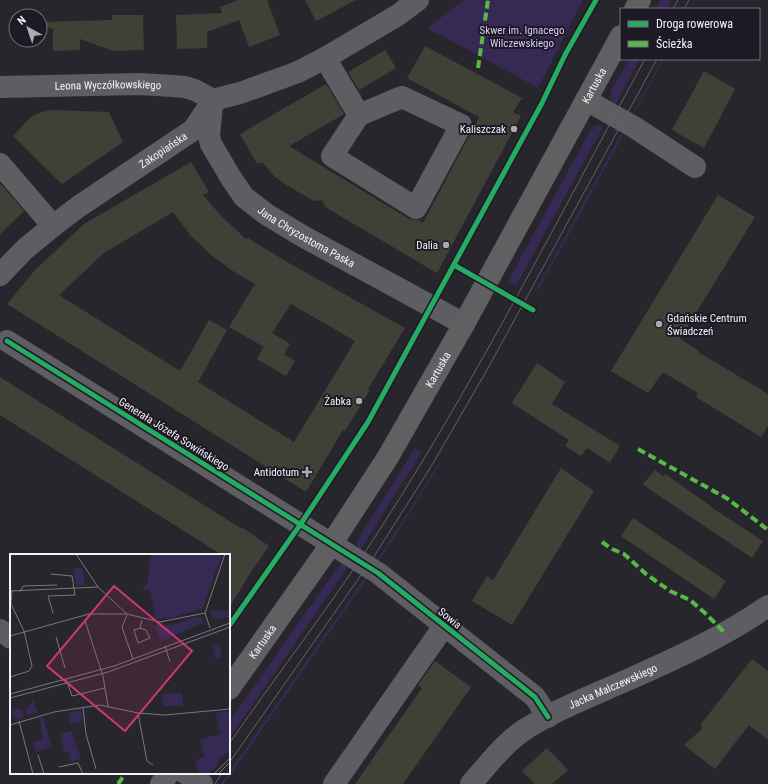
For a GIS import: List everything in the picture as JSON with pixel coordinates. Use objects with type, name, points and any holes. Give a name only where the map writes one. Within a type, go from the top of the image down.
[{"type":"main road","name":"Kartuska","points":[[230,687],[332,543],[388,457],[464,324],[620,38]]},
{"type":"main road","points":[[161,784],[168,774]]},
{"type":"street","points":[[213,100],[268,84],[298,72],[398,15],[418,0]]},
{"type":"street","points":[[324,58],[359,115]]},
{"type":"street","name":"Leona Wyczółkowskiego","points":[[0,87],[138,84],[173,86],[195,90],[213,100]]},
{"type":"street","points":[[402,97],[461,125],[416,208],[332,156],[359,115],[402,97]]},
{"type":"street","name":"Zakopiańska","points":[[0,275],[25,249],[52,226],[192,130],[213,100]]},
{"type":"street","name":"Jana Chryzostoma Paska","points":[[213,100],[209,136],[211,144],[244,197],[266,214],[304,237],[464,324]]},
{"type":"street","points":[[586,100],[634,127],[695,167]]},
{"type":"street","points":[[0,164],[52,226]]},
{"type":"street","name":"Generała Józefa Sowińskiego","points":[[7,341],[300,525],[332,543]]},
{"type":"street","name":"Sowia","points":[[332,543],[378,573],[535,698],[548,717]]},
{"type":"street","name":"Jacka Malczewskiego","points":[[470,784],[500,751],[523,730],[582,700],[690,651],[764,615]]},
{"type":"street","points":[[334,784],[444,626]]},
{"type":"street","points":[[0,630],[10,637]]},
{"type":"street","points":[[187,774],[202,784]]},
{"type":"green space","name":"Skwer im. Ignacego Wilczewskiego","points":[[464,0],[583,0],[538,88],[427,28]]},
{"type":"green space","points":[[661,0],[672,0],[668,8],[657,8]]},
{"type":"green space","points":[[628,60],[639,60],[615,105],[610,99],[611,91]]},
{"type":"green space","points":[[661,60],[663,60],[635,112],[634,111]]},
{"type":"green space","points":[[600,125],[603,127],[516,286],[508,281],[590,131],[594,126]]},
{"type":"green space","points":[[621,134],[623,135],[539,289],[536,290]]},
{"type":"green space","points":[[415,448],[422,452],[359,552],[357,543],[360,536]]},
{"type":"green space","points":[[440,462],[441,463],[378,563],[376,562]]},
{"type":"green space","points":[[341,564],[350,564],[230,738],[230,721]]},
{"type":"green space","points":[[366,576],[368,577],[224,784],[221,784],[228,774],[230,774],[230,771]]},
{"type":"building","points":[[239,0],[267,0],[280,35],[249,47],[239,20],[207,32],[207,48],[177,49],[176,15],[222,13],[220,7]]},
{"type":"building","points":[[305,0],[356,0],[316,21]]},
{"type":"building","points":[[112,15],[143,15],[144,50],[113,51],[80,39],[80,50],[53,51],[53,29],[48,27],[48,22],[112,20]]},
{"type":"building","points":[[425,46],[522,98],[513,112],[521,116],[437,273],[325,207],[322,200],[314,201],[288,186],[274,176],[262,162],[257,164],[240,134],[326,84],[344,114],[289,146],[409,219],[418,220],[423,223],[479,117],[407,78]]},
{"type":"building","points":[[385,50],[396,68],[359,90],[348,72]]},
{"type":"building","points":[[704,71],[735,89],[704,148],[672,130]]},
{"type":"building","points":[[52,110],[109,112],[123,142],[62,184],[13,136],[32,116]]},
{"type":"building","points":[[191,162],[209,192],[203,195],[222,217],[246,239],[248,238],[287,262],[405,328],[368,389],[370,390],[345,431],[343,430],[306,492],[7,304],[35,270],[84,224]],"holes":[[[173,212],[191,236],[212,256],[255,284],[229,327],[264,347],[257,359],[286,376],[295,361],[284,354],[290,344],[272,333],[291,304],[355,341],[294,442],[198,382],[227,330],[209,320],[180,371],[59,295],[104,253]]]},
{"type":"building","points":[[0,183],[24,211],[0,234]]},
{"type":"building","points":[[718,195],[755,217],[680,339],[699,351],[698,352],[768,394],[768,426],[761,437],[696,397],[698,393],[663,372],[648,393],[611,371]]},
{"type":"building","points":[[537,363],[565,382],[552,404],[620,446],[610,463],[587,448],[581,456],[565,446],[569,440],[512,403]]},
{"type":"building","points":[[0,377],[242,529],[243,528],[269,546],[230,606],[230,554],[220,554],[0,415]]},
{"type":"building","points":[[561,468],[594,491],[512,625],[472,601],[487,576],[493,580]]},
{"type":"building","points":[[655,470],[664,477],[665,474],[711,507],[763,541],[752,558],[643,484]]},
{"type":"building","points":[[633,518],[726,581],[714,599],[621,536]]},
{"type":"building","points":[[752,659],[768,671],[768,740],[749,725],[715,769],[684,745],[702,729],[701,724]]},
{"type":"building","points":[[435,661],[471,687],[403,784],[355,784],[422,688],[418,685]]},
{"type":"building","points":[[547,748],[568,770],[552,784],[535,784],[522,771]]},
{"type":"tram line","points":[[674,8],[678,0]]},
{"type":"tram line","points":[[685,8],[689,0]]},
{"type":"tram line","points":[[230,743],[347,579],[419,466],[519,293],[644,60]]},
{"type":"tram line","points":[[230,762],[373,558],[432,465],[487,370],[656,60]]},
{"type":"tram line","points":[[201,784],[208,774]]},
{"type":"tram line","points":[[215,784],[221,774]]},
{"type":"marked path","points":[[478,68],[488,0]]},
{"type":"marked path","points":[[638,449],[728,499],[768,530]]},
{"type":"marked path","points":[[602,542],[612,549],[624,554],[646,574],[670,591],[690,600],[725,633]]},
{"type":"marked path","points":[[118,784],[125,774]]},
{"type":"cycle path","points":[[230,625],[300,525],[368,422],[542,103],[565,55],[596,0]]},
{"type":"cycle path","points":[[454,265],[533,310]]},
{"type":"cycle path","points":[[7,341],[378,573],[535,697],[548,717]]},
{"type":"place","name":"Kaliszczak","points":[[514,129]]},
{"type":"place","name":"Dalia","points":[[446,245]]},
{"type":"place","name":"Gdańskie Centrum Świadczeń","points":[[659,324]]},
{"type":"place","name":"Żabka","points":[[359,401]]},
{"type":"place","name":"Antidotum","points":[[307,472]]}]
